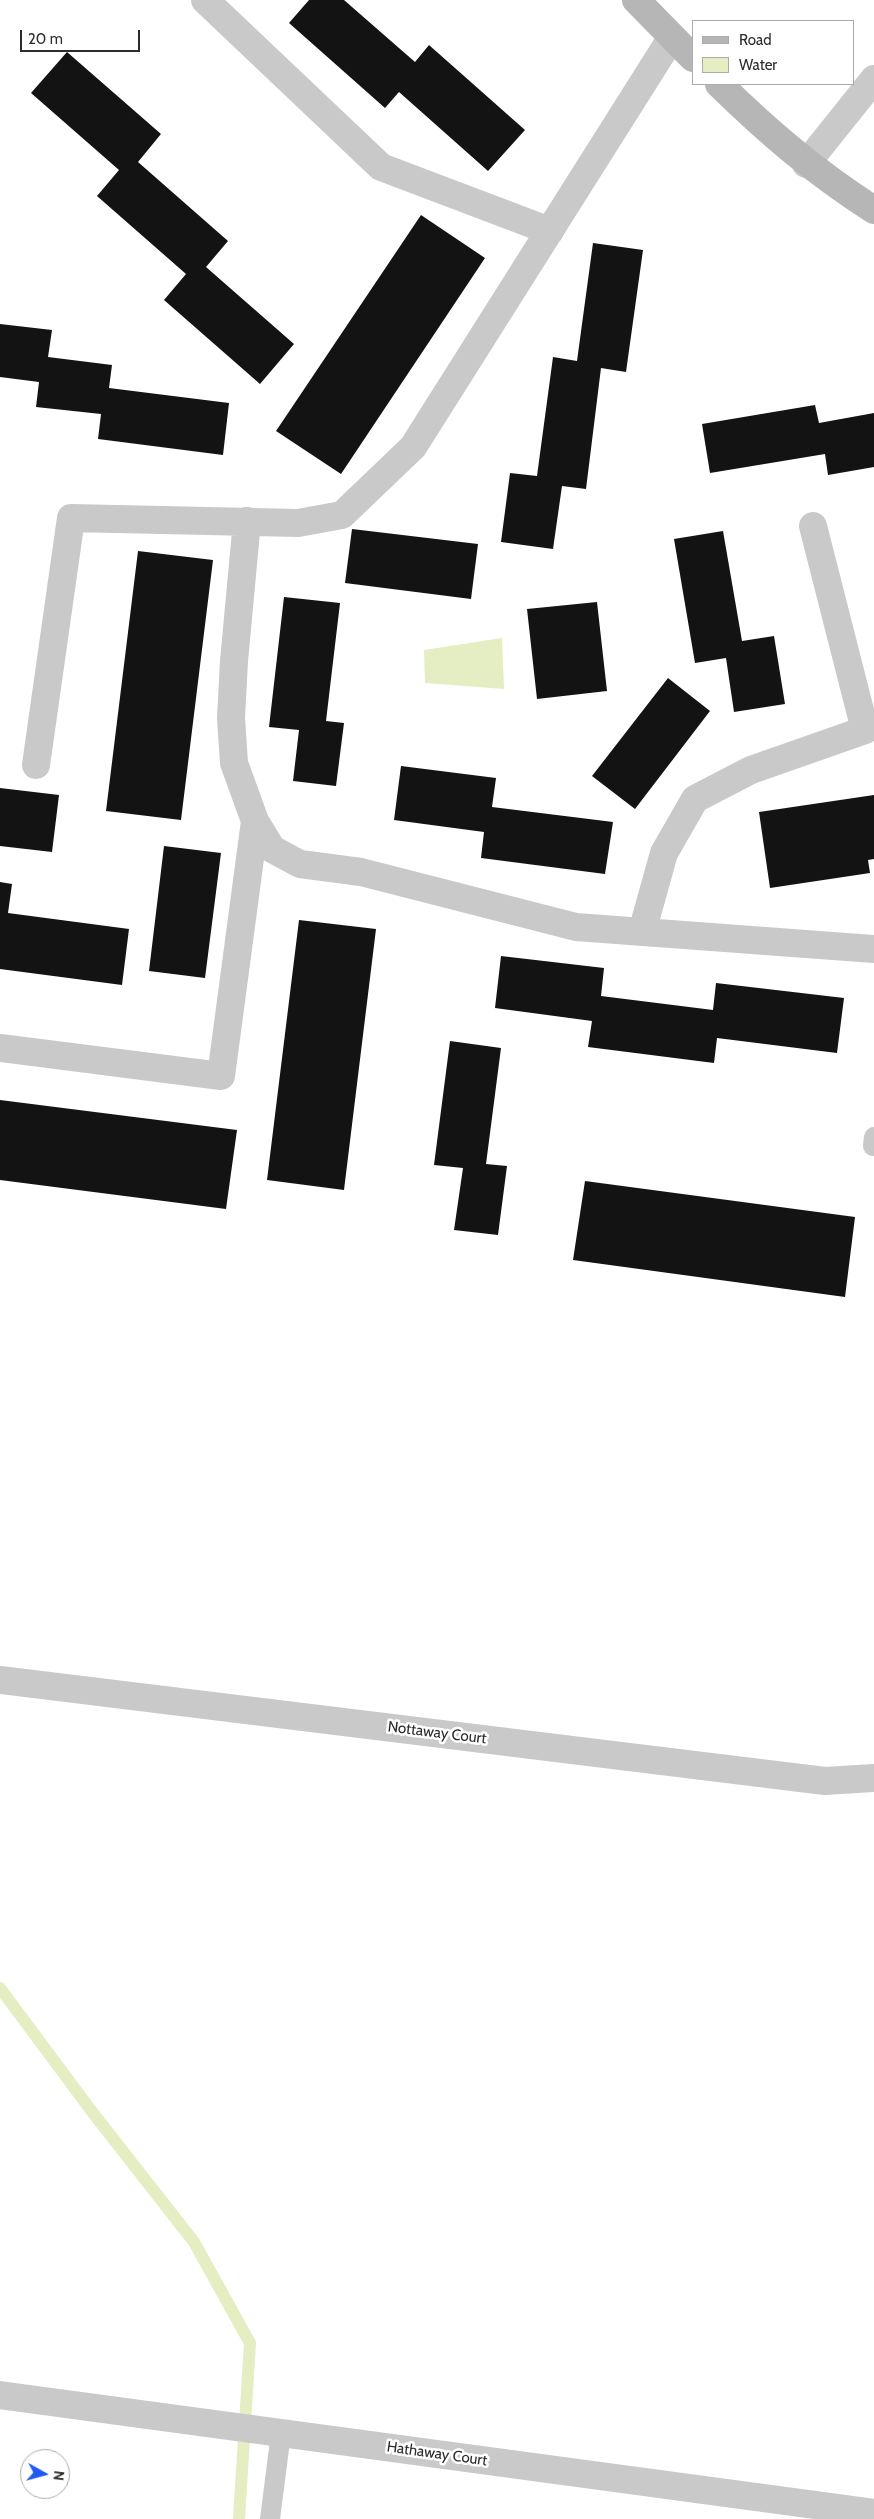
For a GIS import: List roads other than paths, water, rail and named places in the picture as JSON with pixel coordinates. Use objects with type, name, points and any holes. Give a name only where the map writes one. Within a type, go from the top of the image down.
[{"type":"street","points":[[204,0],[381,167],[550,231]]},
{"type":"street","points":[[636,0],[692,57]]},
{"type":"street","points":[[36,765],[72,518],[298,523],[342,515],[414,447],[672,37]]},
{"type":"street","points":[[806,164],[874,79]]},
{"type":"street","points":[[720,85],[806,164],[874,210]]},
{"type":"street","points":[[247,521],[230,718],[234,763],[255,821],[272,850],[300,864],[361,872],[576,928],[874,949]]},
{"type":"street","points":[[642,932],[664,853],[695,799],[751,770],[865,730],[812,526]]},
{"type":"street","points":[[0,1048],[221,1076],[255,821]]},
{"type":"street","name":"Nottaway Court","points":[[0,1680],[825,1781],[874,1778]]},
{"type":"street","name":"Hathaway Court","points":[[0,2396],[874,2512]]},
{"type":"lane","points":[[270,2519],[281,2433]]},
{"type":"water","points":[[502,638],[504,689],[425,683],[424,650]]},
{"type":"waterway","points":[[0,1988],[93,2113],[194,2242],[250,2343],[239,2519]]}]
